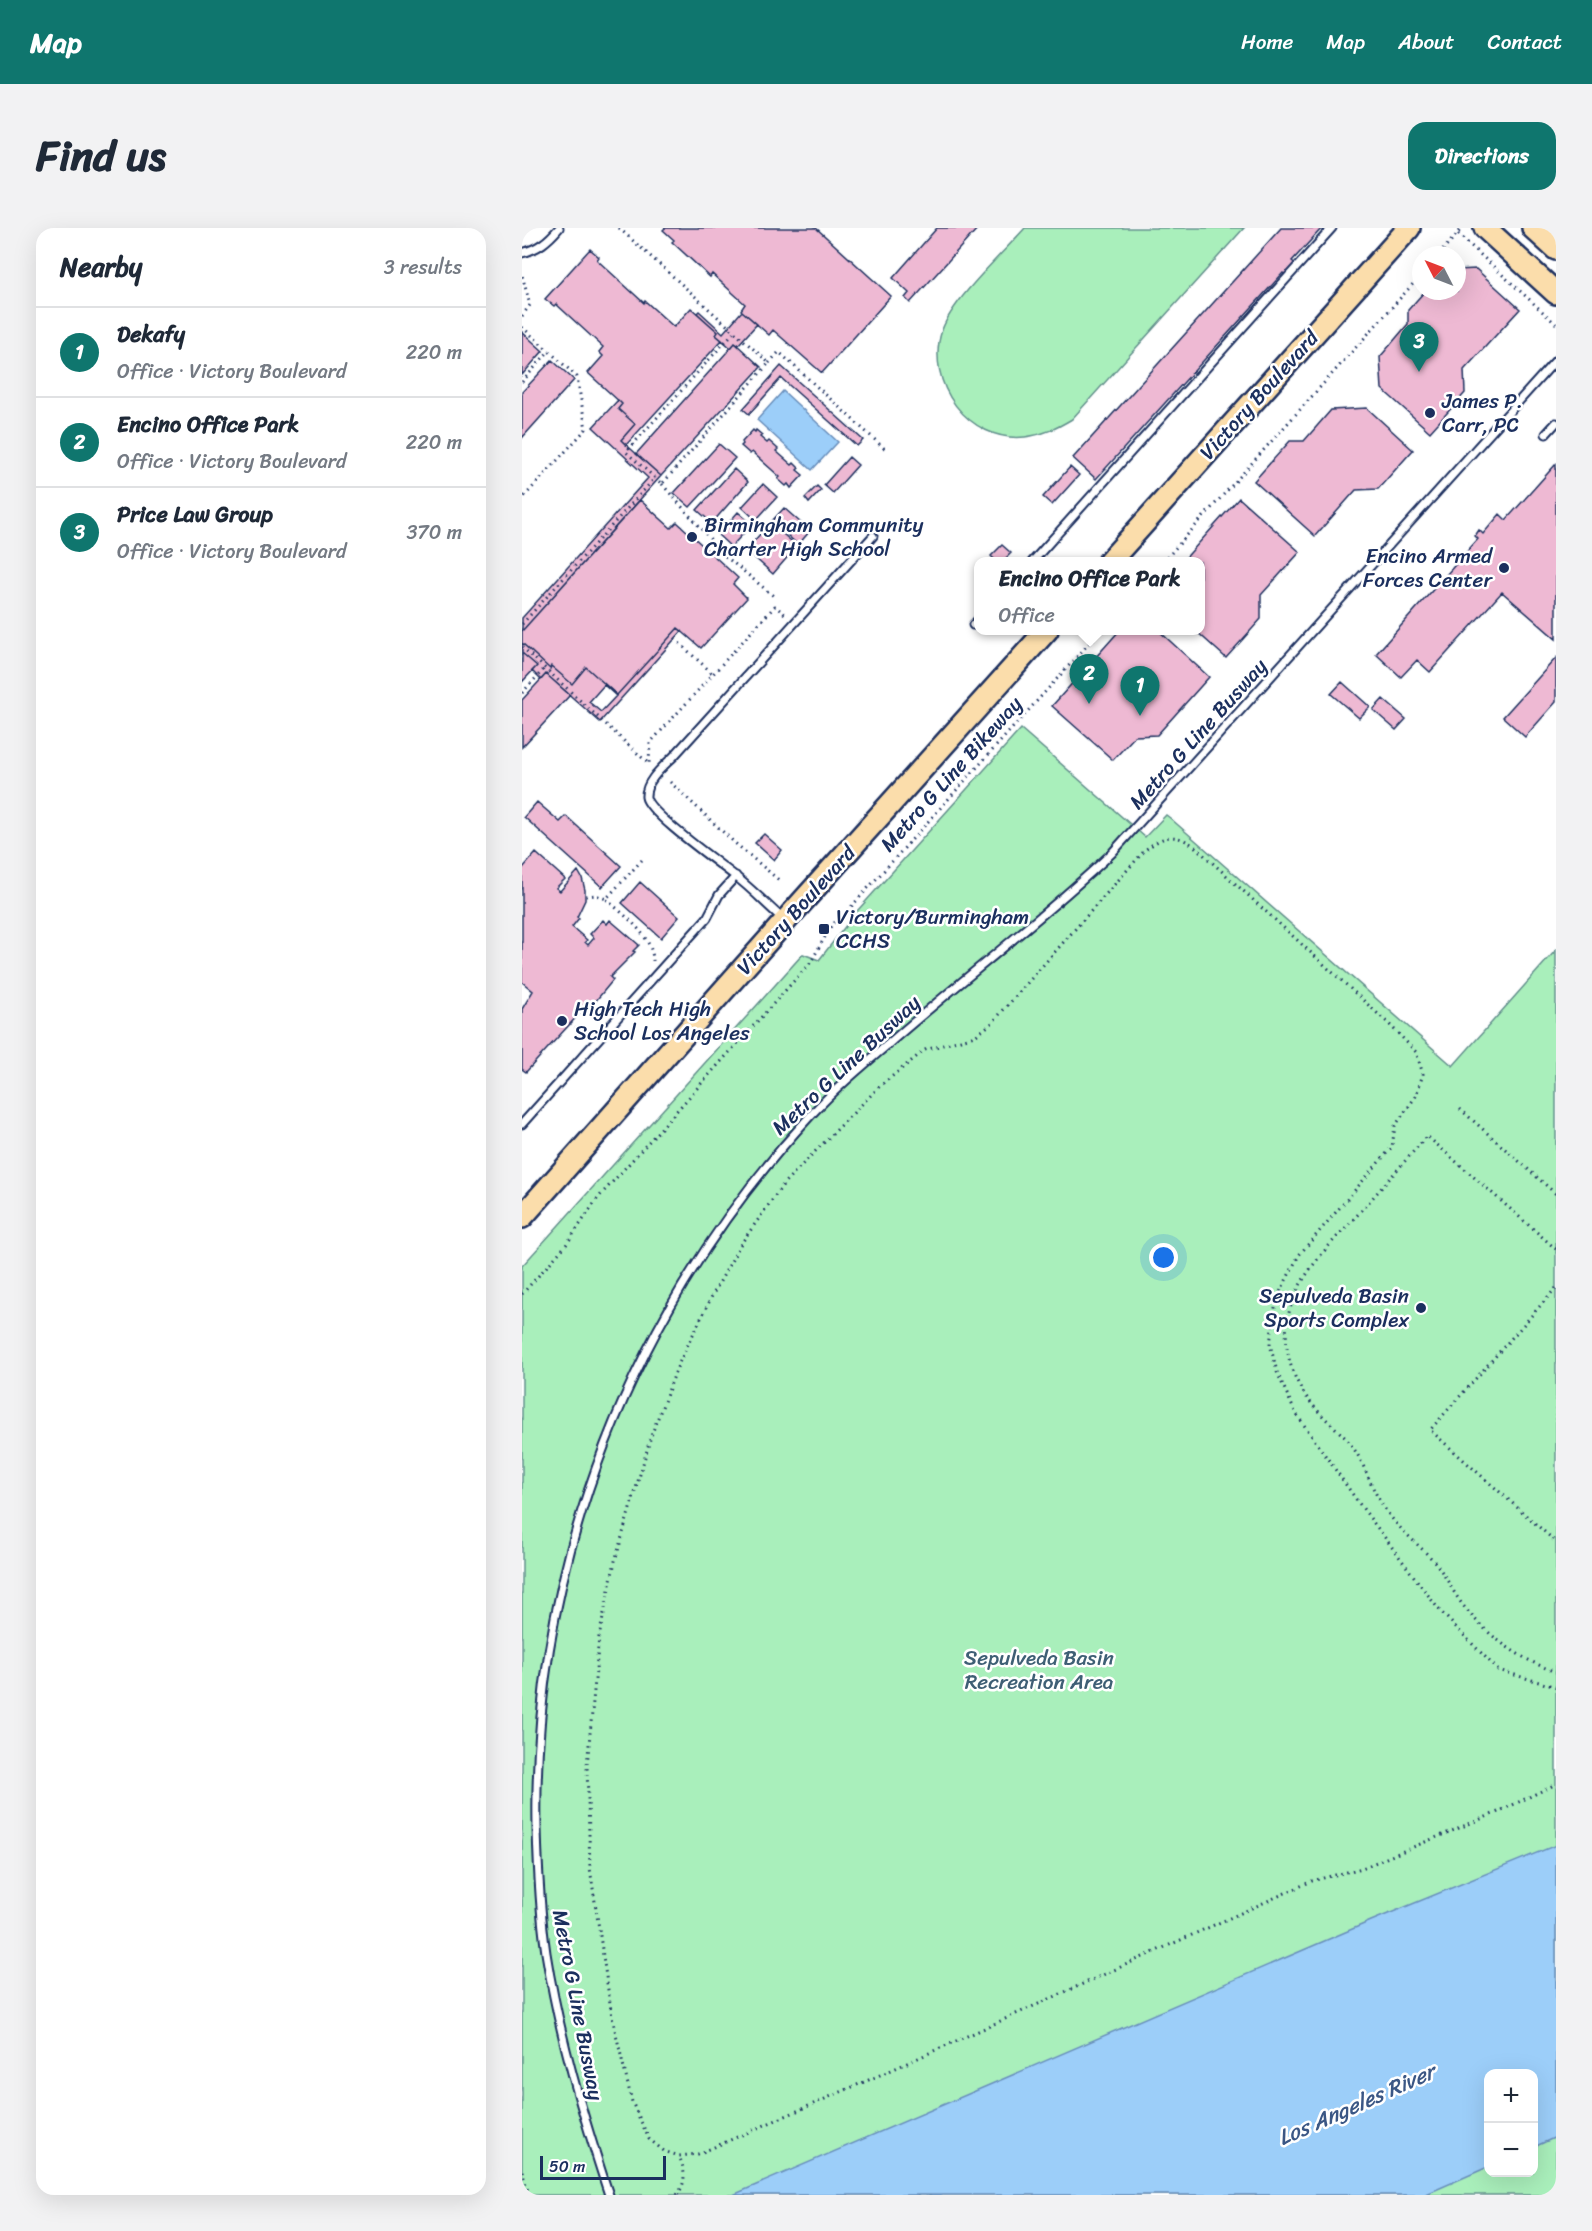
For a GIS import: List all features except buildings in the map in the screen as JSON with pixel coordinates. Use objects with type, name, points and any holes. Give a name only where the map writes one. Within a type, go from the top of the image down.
[{"type":"main road","name":"Victory Boulevard","points":[[1113,557],[1409,228]]},
{"type":"main road","points":[[1485,228],[1556,293]]},
{"type":"main road","points":[[1533,228],[1556,249]]},
{"type":"main road","name":"Victory Boulevard","points":[[522,1217],[1042,635]]},
{"type":"lane","points":[[522,253],[536,250],[558,228]]},
{"type":"lane","points":[[1036,557],[1332,228]]},
{"type":"lane","name":"Metro G Line Busway","points":[[609,2195],[584,2118],[546,1953],[538,1876],[536,1786],[542,1700],[553,1619],[578,1523],[611,1427],[647,1348],[693,1269],[738,1202],[814,1111],[923,1013],[1051,909],[1112,853],[1556,360]]},
{"type":"lane","points":[[1546,434],[1556,423]]},
{"type":"lane","points":[[785,921],[736,876],[702,848],[687,839],[650,807],[646,800],[646,792],[649,784],[873,536]]},
{"type":"lane","points":[[522,1124],[707,918],[719,895],[736,876]]},
{"type":"path","points":[[619,228],[769,363]]},
{"type":"path","points":[[1447,246],[1462,228]]},
{"type":"path","points":[[1458,234],[1556,324]]},
{"type":"path","points":[[522,275],[530,305],[522,316]]},
{"type":"path","points":[[1167,557],[1412,285]]},
{"type":"path","points":[[522,327],[578,377],[586,429],[522,499]]},
{"type":"path","points":[[734,332],[626,452],[662,484],[725,556],[776,598]]},
{"type":"path","points":[[522,382],[549,351]]},
{"type":"path","points":[[662,484],[779,352],[886,450]]},
{"type":"path","points":[[522,624],[655,478]]},
{"type":"path","points":[[522,647],[650,764],[650,743],[775,606],[795,623]]},
{"type":"path","name":"Metro G Line Bikeway","points":[[522,1294],[566,1245],[598,1198],[811,962],[831,926],[859,898],[1096,635]]},
{"type":"path","points":[[675,639],[713,674]]},
{"type":"path","points":[[522,693],[545,668]]},
{"type":"path","points":[[670,782],[736,844],[780,881]]},
{"type":"path","points":[[1556,1687],[1498,1670],[1440,1611],[1358,1502],[1295,1412],[1277,1372],[1270,1344],[1276,1300],[1299,1255],[1392,1147],[1395,1126],[1416,1096],[1423,1074],[1416,1052],[1388,1023],[1194,845],[1182,838],[1166,837],[1144,850],[992,1023],[975,1036],[925,1050],[880,1086],[785,1182],[740,1245],[678,1365],[651,1436],[615,1561],[599,1636],[587,1766],[590,1868],[612,2017],[632,2102],[649,2139],[664,2151],[679,2156],[698,2154],[877,2077],[1312,1881],[1362,1868],[1498,1812],[1556,1784]]},
{"type":"path","points":[[606,899],[642,860]]},
{"type":"path","points":[[586,896],[596,895],[606,899],[632,922],[653,950],[653,963]]},
{"type":"path","points":[[571,1023],[586,1036]]},
{"type":"path","points":[[1460,1109],[1556,1194]]},
{"type":"path","points":[[1556,1249],[1427,1136],[1314,1263],[1297,1291],[1287,1320],[1286,1337],[1287,1354],[1292,1371],[1302,1390],[1317,1411],[1354,1449],[1390,1516],[1407,1537],[1431,1558],[1473,1617],[1499,1641],[1523,1658],[1556,1672]]},
{"type":"path","points":[[1556,1288],[1430,1430],[1556,1542]]},
{"type":"path","points":[[677,2195],[681,2190],[686,2172],[679,2156]]},
{"type":"path","points":[[522,2171],[529,2195]]},
{"type":"green space","points":[[1025,228],[1244,228],[1072,419],[1038,435],[1025,437],[1005,436],[986,430],[969,420],[956,406],[946,389],[940,370],[938,350],[942,330],[956,305]]},
{"type":"green space","name":"Sepulveda Basin Recreation Area","points":[[1021,729],[1145,837],[1166,815],[1170,818],[1453,1066],[1556,950],[1556,2195],[522,2195],[522,1266],[803,954],[819,960],[858,910]]},
{"type":"water","points":[[783,391],[838,442],[812,470],[757,420]]},
{"type":"water","name":"Los Angeles River","points":[[1556,1845],[1556,2137],[1538,2145],[1538,2069],[1484,2069],[1484,2169],[1424,2195],[733,2195],[1371,1921]]},
{"type":"place","name":"Price Law Group","points":[[1419,372]]},
{"type":"place","name":"James P. Carr, PC","points":[[1430,413]]},
{"type":"place","name":"Birmingham Community Charter High School","points":[[692,537]]},
{"type":"place","name":"Encino Armed Forces Center","points":[[1504,568]]},
{"type":"place","name":"Encino Office Park","points":[[1089,704]]},
{"type":"place","name":"Dekafy","points":[[1140,716]]},
{"type":"place","name":"Victory/Burmingham CCHS","points":[[824,929]]},
{"type":"place","name":"High Tech High School Los Angeles","points":[[562,1021]]},
{"type":"place","name":"Sepulveda Basin Sports Complex","points":[[1421,1308]]}]
